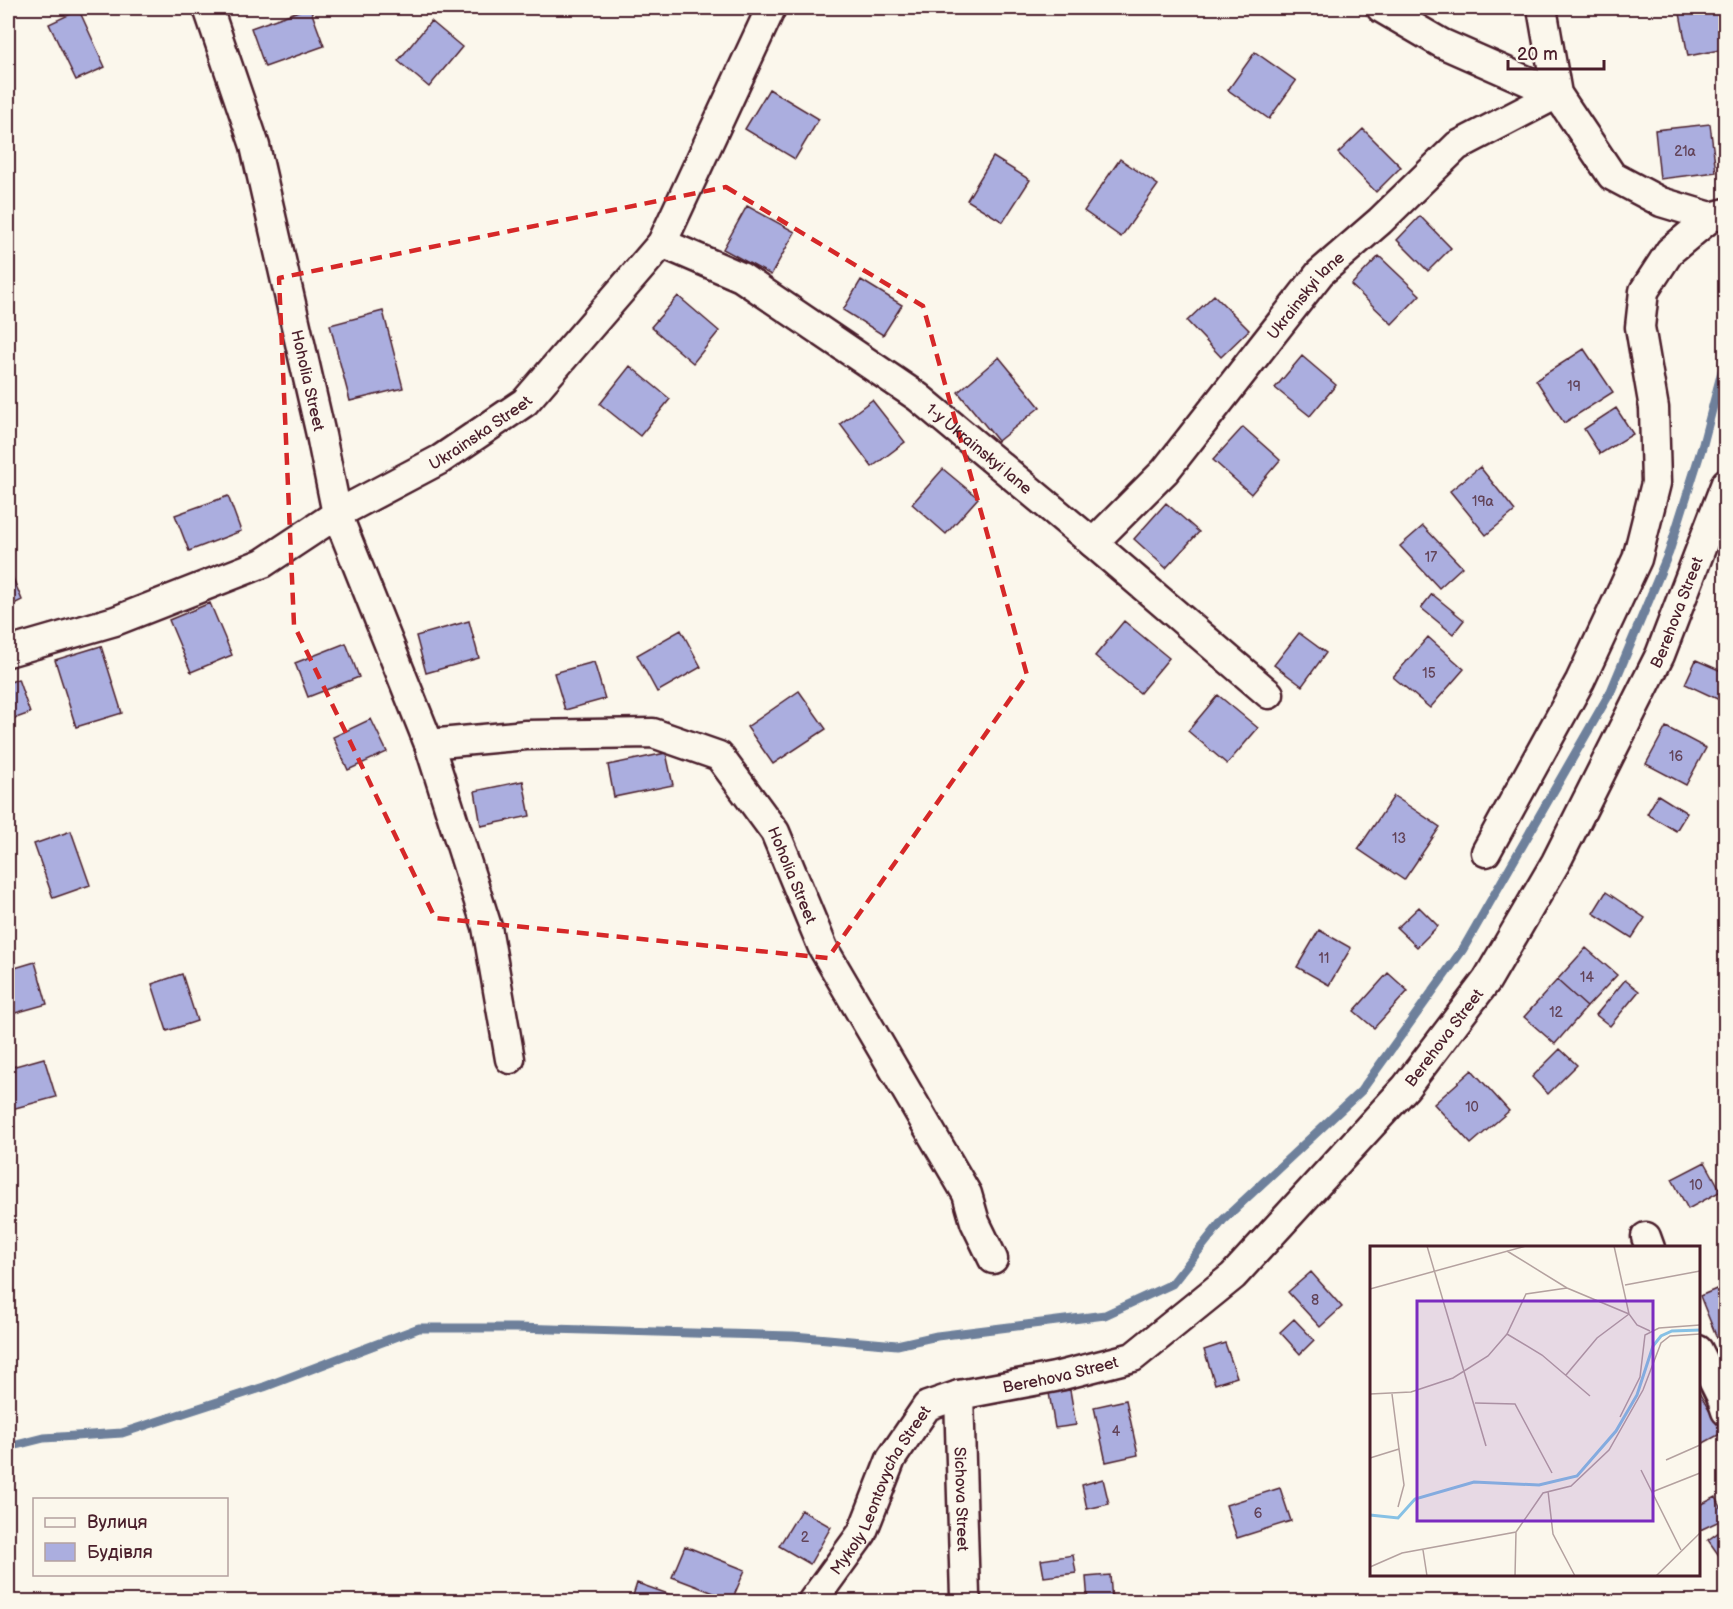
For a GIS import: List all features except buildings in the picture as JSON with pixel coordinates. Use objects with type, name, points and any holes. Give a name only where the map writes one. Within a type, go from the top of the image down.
[{"type":"street","name":"Hoholia Street","points":[[208,8],[255,146],[321,435],[336,514],[429,744],[487,927],[510,1059]]},
{"type":"street","name":"Ukrainska Street","points":[[8,652],[115,621],[263,563],[336,514],[441,459],[525,402],[662,243],[771,8]]},
{"type":"street","points":[[1381,8],[1441,43],[1557,94]]},
{"type":"street","points":[[1542,8],[1557,94],[1612,176],[1661,202],[1718,215]]},
{"type":"street","name":"Ukrainskyi lane","points":[[1093,543],[1165,471],[1320,273],[1380,221],[1457,146],[1557,94]]},
{"type":"street","points":[[1486,852],[1580,681],[1636,559],[1656,483],[1654,408],[1640,327],[1644,291],[1670,251],[1718,215]]},
{"type":"street","name":"1-y Ukrainskyi lane","points":[[662,243],[741,277],[918,397],[1269,694]]},
{"type":"street","name":"Berehova Street","points":[[959,1395],[1055,1377],[1132,1357],[1233,1276],[1406,1088],[1487,980],[1556,862],[1660,655],[1725,483]]},
{"type":"street","name":"Hoholia Street","points":[[429,744],[526,735],[653,733],[719,756],[775,832],[823,948],[967,1194],[975,1222],[993,1259]]},
{"type":"street","points":[[1700,1354],[1724,1400]]},
{"type":"street","name":"Mykoly Leontovycha Street","points":[[812,1602],[862,1533],[891,1459],[927,1406],[959,1395]]},
{"type":"street","name":"Sichova Street","points":[[959,1395],[967,1602]]},
{"type":"highlighted area","points":[[726,187],[923,306],[1027,675],[828,958],[435,918],[294,625],[279,278]]},
{"type":"waterway","points":[[8,1447],[44,1438],[122,1433],[264,1387],[419,1328],[516,1328],[793,1336],[897,1345],[937,1336],[1105,1315],[1172,1284],[1223,1220],[1361,1091],[1463,949],[1611,691],[1669,552],[1703,444],[1726,356]]}]
